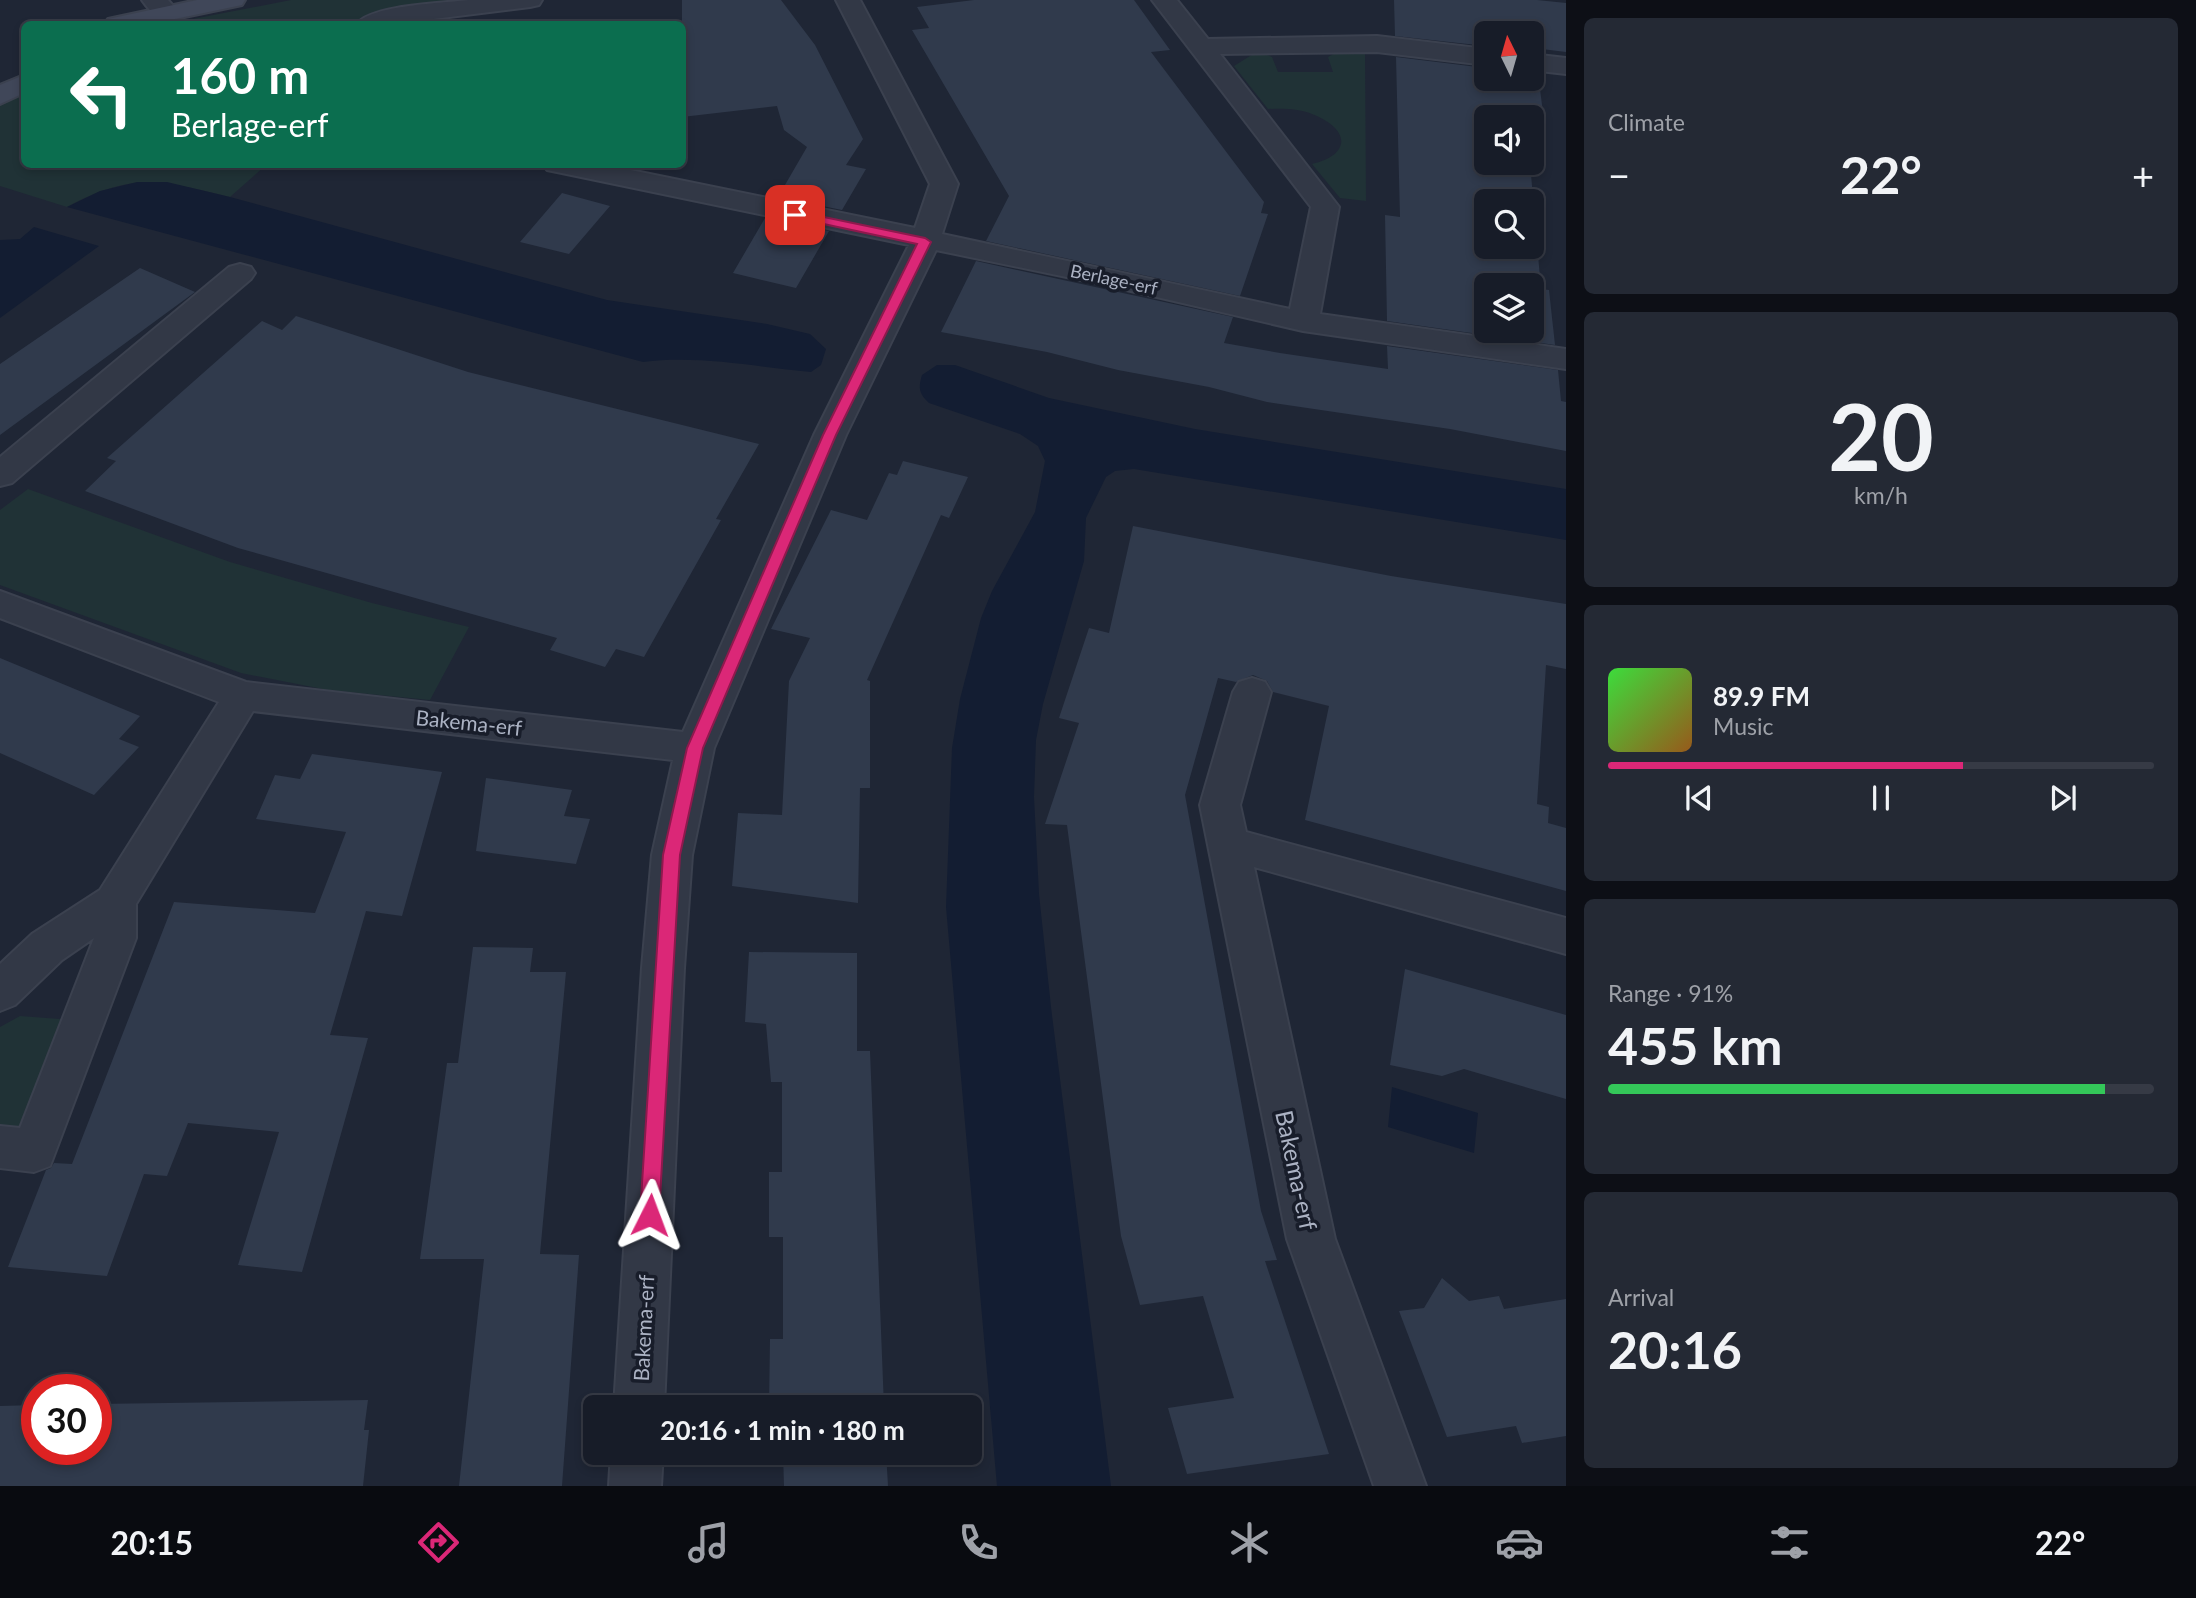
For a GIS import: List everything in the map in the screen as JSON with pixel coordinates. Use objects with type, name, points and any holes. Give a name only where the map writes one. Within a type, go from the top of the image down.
[{"type":"street","points":[[130,21],[160,6],[233,0]]},
{"type":"street","points":[[379,21],[391,17],[530,0]]},
{"type":"street","points":[[848,0],[944,184],[925,242]]},
{"type":"street","points":[[1164,0],[1325,207],[1303,321]]},
{"type":"street","points":[[1202,47],[1377,44],[1474,56]]},
{"type":"street","points":[[1544,63],[1566,66]]},
{"type":"street","points":[[0,78],[21,66]]},
{"type":"street","points":[[0,96],[21,85]]},
{"type":"street","name":"Berlage-erf","points":[[587,168],[925,242],[1105,276],[1303,321],[1566,359]]},
{"type":"street","name":"Bakema-erf","points":[[640,1395],[671,855],[695,748],[830,435],[925,242]]},
{"type":"street","points":[[0,475],[240,273]]},
{"type":"street","name":"Bakema-erf","points":[[0,604],[243,696],[695,748]]},
{"type":"street","name":"Bakema-erf","points":[[1252,692],[1220,805],[1311,1238],[1400,1486]]},
{"type":"street","points":[[0,992],[47,947],[121,891],[243,696]]},
{"type":"street","points":[[1228,844],[1566,936]]},
{"type":"street","points":[[0,1147],[34,1151],[115,938],[121,891]]},
{"type":"street","points":[[635,1486],[636,1465]]},
{"type":"shaded area","points":[[291,0],[470,0],[386,11],[358,21],[182,21]]},
{"type":"shaded area","points":[[1365,50],[1366,201],[1340,198],[1312,164],[1339,150],[1340,136],[1336,129],[1328,122],[1306,112],[1268,109],[1234,66],[1258,51],[1272,57],[1278,72],[1333,72],[1328,57],[1339,51]]},
{"type":"shaded area","points":[[21,93],[21,168],[263,168],[230,197],[185,186],[147,182],[110,188],[67,207],[0,186],[0,105]]},
{"type":"shaded area","points":[[28,489],[230,562],[372,603],[469,627],[430,700],[328,690],[241,673],[0,585],[0,510]]},
{"type":"shaded area","points":[[20,1016],[73,1020],[26,1133],[0,1131],[0,1027]]},
{"type":"water","points":[[137,182],[167,182],[230,197],[607,300],[767,324],[810,334],[826,349],[821,365],[811,372],[727,362],[643,362],[67,207],[100,191]]},
{"type":"water","points":[[34,227],[99,246],[0,318],[0,240],[20,239]]},
{"type":"water","points":[[937,365],[955,365],[1049,398],[1195,429],[1566,489],[1566,540],[1134,469],[1115,471],[1106,477],[1086,518],[1084,561],[1043,704],[1036,740],[1034,797],[1039,894],[1051,1007],[1111,1486],[997,1486],[946,907],[952,748],[960,699],[981,618],[992,591],[1035,512],[1045,461],[1038,446],[1020,434],[929,403],[921,394],[922,375]]},
{"type":"water","points":[[1392,1087],[1478,1113],[1474,1153],[1388,1127]]},
{"type":"building","points":[[682,0],[781,0],[815,45],[863,139],[846,165],[866,169],[842,210],[778,197],[807,147],[784,130],[777,106],[686,117],[686,21],[682,21]]},
{"type":"building","points":[[974,0],[1134,0],[1170,50],[1151,52],[1264,202],[1261,213],[1268,214],[1240,296],[986,241],[1009,196],[912,30],[929,28],[917,7]]},
{"type":"building","points":[[1394,0],[1537,0],[1566,3],[1566,52],[1544,49],[1544,21],[1474,21],[1474,45],[1395,36]]},
{"type":"building","points":[[1396,57],[1474,67],[1474,91],[1540,91],[1542,105],[1474,105],[1474,175],[1531,175],[1532,189],[1474,189],[1474,259],[1538,259],[1540,273],[1474,273],[1474,333],[1387,321],[1385,215],[1400,217]]},
{"type":"building","points":[[562,193],[610,206],[569,254],[520,242]]},
{"type":"building","points":[[765,218],[829,231],[796,288],[733,273]]},
{"type":"building","points":[[976,261],[1233,317],[1224,343],[1388,369],[1387,346],[1558,370],[1561,401],[1566,402],[1566,451],[1450,429],[1267,402],[1047,352],[941,332]]},
{"type":"building","points":[[140,268],[195,292],[0,435],[0,364]]},
{"type":"building","points":[[1544,289],[1549,290],[1555,345],[1541,343],[1544,343]]},
{"type":"building","points":[[296,316],[468,372],[759,444],[716,519],[721,520],[644,657],[616,649],[605,667],[550,650],[557,638],[238,548],[85,491],[116,461],[107,458],[262,321],[282,330]]},
{"type":"building","points":[[903,461],[968,477],[949,518],[941,515],[867,680],[870,681],[870,788],[860,788],[858,903],[732,886],[738,813],[782,815],[789,681],[810,638],[771,629],[831,510],[867,520],[889,473],[897,475]]},
{"type":"building","points":[[1133,526],[1391,576],[1566,604],[1566,669],[1546,665],[1537,804],[1549,807],[1548,823],[1566,828],[1566,891],[1305,820],[1329,706],[1273,692],[1267,681],[1253,675],[1236,682],[1218,678],[1185,795],[1261,1211],[1277,1260],[1265,1261],[1329,1454],[1187,1474],[1168,1408],[1234,1398],[1203,1296],[1140,1305],[1121,1236],[1067,825],[1045,824],[1079,723],[1059,718],[1089,628],[1109,633]]},
{"type":"building","points":[[0,658],[140,716],[119,739],[139,747],[94,795],[0,753]]},
{"type":"building","points":[[312,754],[442,772],[402,916],[366,911],[330,1035],[368,1038],[302,1272],[238,1265],[279,1132],[188,1123],[167,1176],[144,1174],[107,1276],[8,1267],[46,1170],[54,1163],[72,1164],[174,902],[315,913],[346,832],[256,819],[275,775],[300,779]]},
{"type":"building","points":[[486,778],[572,790],[564,816],[590,819],[576,864],[476,851]]},
{"type":"building","points":[[473,947],[533,948],[530,972],[566,972],[540,1254],[579,1255],[562,1486],[459,1486],[484,1259],[420,1259],[447,1063],[458,1063]]},
{"type":"building","points":[[749,952],[857,953],[857,1051],[870,1051],[884,1395],[769,1395],[770,1339],[783,1339],[783,1237],[769,1237],[769,1172],[782,1172],[782,1082],[771,1082],[766,1024],[745,1022]]},
{"type":"building","points":[[1405,969],[1566,1015],[1566,1099],[1464,1069],[1442,1076],[1390,1065]]},
{"type":"building","points":[[1442,1278],[1469,1301],[1499,1296],[1504,1309],[1566,1299],[1566,1436],[1522,1443],[1516,1426],[1447,1437],[1399,1311],[1424,1308]]},
{"type":"building","points":[[368,1400],[364,1430],[369,1430],[363,1486],[0,1486],[0,1406],[21,1405],[21,1465],[112,1465],[112,1404]]},
{"type":"building","points":[[783,1465],[887,1465],[888,1486],[784,1486]]},
{"type":"route","points":[[650,1215],[671,855],[695,748],[830,435],[925,242],[795,215]]}]
